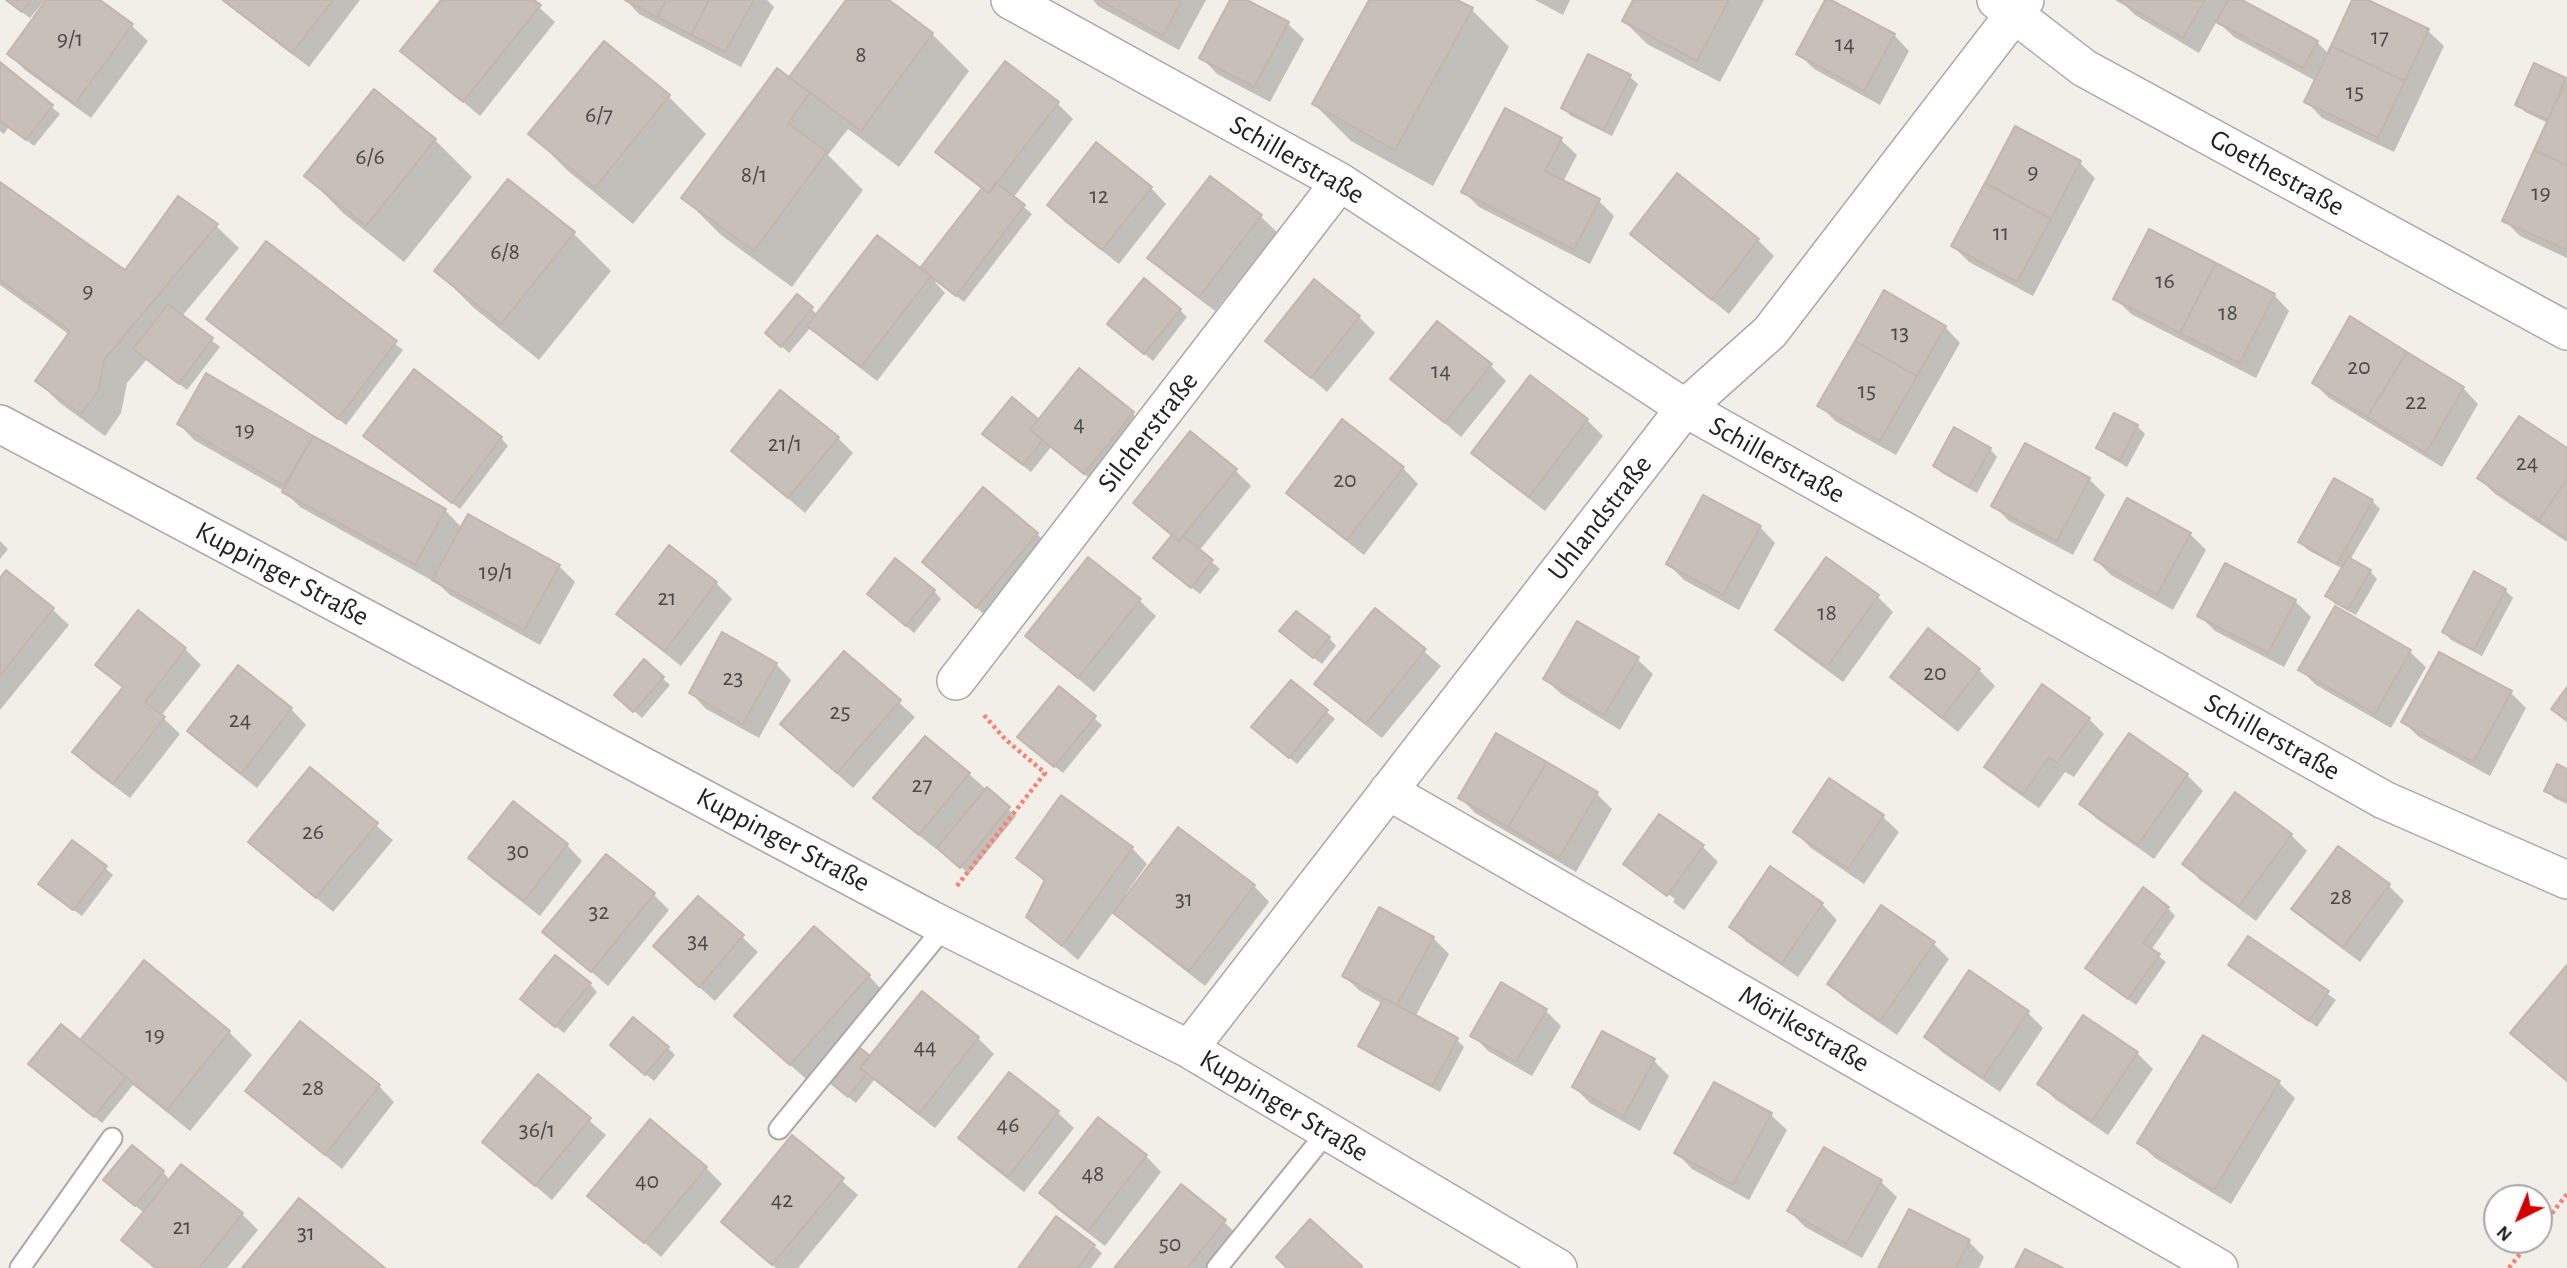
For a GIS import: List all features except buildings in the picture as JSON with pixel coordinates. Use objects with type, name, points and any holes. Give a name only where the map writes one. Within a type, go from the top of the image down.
[{"type":"street","name":"Schillerstraße","points":[[1010,0],[1340,182],[1685,408],[2384,800],[2567,880]]},
{"type":"street","name":"Goethestraße","points":[[2012,4],[2084,68],[2567,331]]},
{"type":"street","name":"Uhlandstraße","points":[[1189,1049],[1685,408],[1770,332],[2012,4]]},
{"type":"street","name":"Silcherstraße","points":[[956,681],[1340,182]]},
{"type":"street","name":"Kuppinger Straße","points":[[0,424],[938,923],[1189,1049],[1559,1268]]},
{"type":"street","name":"Mörikestraße","points":[[1388,791],[2219,1268]]},
{"type":"lane","points":[[779,1129],[938,923]]},
{"type":"lane","points":[[1217,1268],[1327,1132]]},
{"type":"lane","points":[[20,1268],[113,1138]]},
{"type":"path","points":[[938,923],[1045,773],[1005,739],[956,681]]},
{"type":"path","points":[[2553,1212],[2567,1194]]},
{"type":"path","points":[[2509,1268],[2520,1254]]}]
